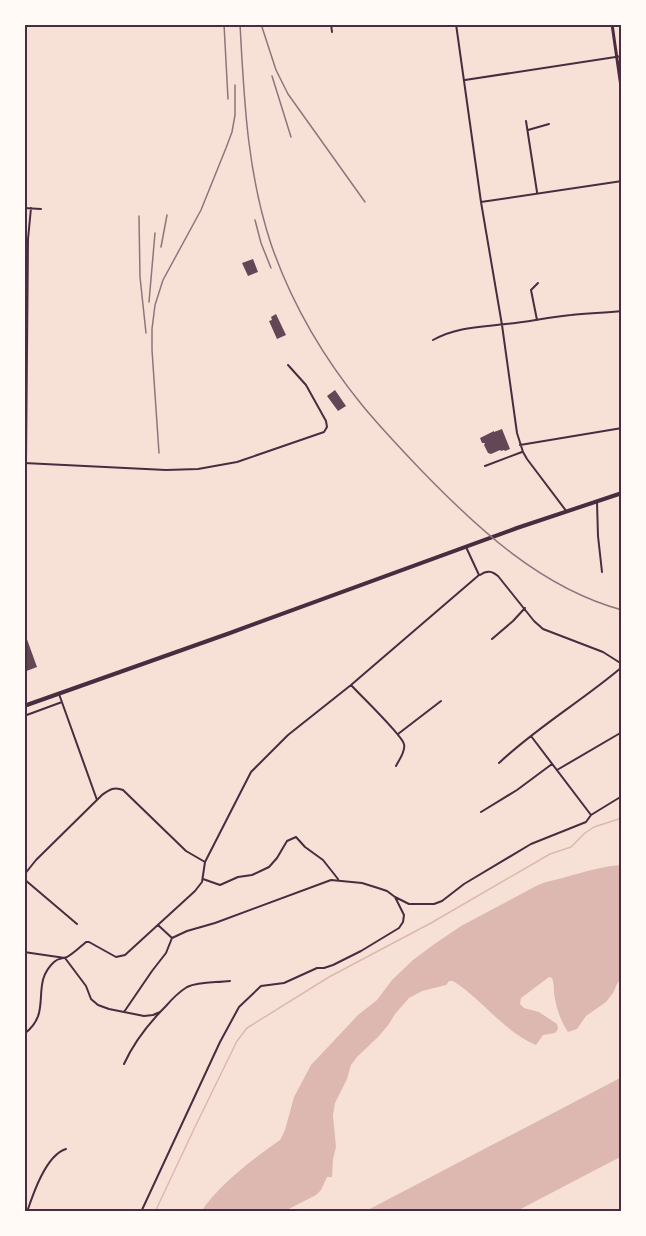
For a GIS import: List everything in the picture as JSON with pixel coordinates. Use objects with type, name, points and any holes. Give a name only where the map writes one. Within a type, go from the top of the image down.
[{"type":"main road","points":[[24,706],[517,528],[622,493]]},
{"type":"street","points":[[331,24],[332,32]]},
{"type":"street","points":[[456,24],[481,202],[520,445],[534,470],[567,512]]},
{"type":"street","points":[[612,24],[622,94]]},
{"type":"street","points":[[464,80],[622,56]]},
{"type":"street","points":[[526,121],[537,194]]},
{"type":"street","points":[[527,131],[549,124]]},
{"type":"street","points":[[481,202],[622,181]]},
{"type":"street","points":[[24,208],[41,209]]},
{"type":"street","points":[[31,208],[28,239],[25,463],[198,470],[237,462],[324,432],[327,421],[306,385],[288,365]]},
{"type":"street","points":[[537,320],[531,291],[538,283]]},
{"type":"street","points":[[433,340],[454,331],[573,315],[622,311]]},
{"type":"street","points":[[520,445],[622,428]]},
{"type":"street","points":[[485,466],[523,452]]},
{"type":"street","points":[[597,502],[596,514],[602,572]]},
{"type":"street","points":[[466,547],[479,575]]},
{"type":"street","points":[[24,1034],[33,1027],[39,1015],[42,979],[54,962],[65,958],[86,942],[116,957],[120,957],[136,946],[202,882],[204,862],[251,772],[288,735],[351,685],[479,575],[489,572],[495,574],[534,621],[545,630],[603,652],[622,666],[581,700],[530,736],[499,763]]},
{"type":"street","points":[[492,639],[525,608]]},
{"type":"street","points":[[351,685],[404,743],[405,747],[396,766]]},
{"type":"street","points":[[59,693],[98,800]]},
{"type":"street","points":[[397,734],[441,701]]},
{"type":"street","points":[[24,716],[62,702]]},
{"type":"street","points":[[557,770],[622,732]]},
{"type":"street","points":[[530,736],[591,815]]},
{"type":"street","points":[[481,812],[517,790],[552,764]]},
{"type":"street","points":[[77,924],[24,877],[36,860],[110,789],[123,790],[186,851],[204,862]]},
{"type":"street","points":[[124,1012],[166,953],[172,938],[188,931],[331,880],[362,884],[387,891],[409,904],[434,904],[531,843],[583,824],[591,815],[622,796]]},
{"type":"street","points":[[203,879],[220,885],[238,877],[252,875],[272,865],[287,841],[296,837],[326,862],[341,881]]},
{"type":"street","points":[[141,1212],[220,1042],[239,1007],[261,986],[284,983],[317,968],[333,965],[399,928],[404,915],[395,897]]},
{"type":"street","points":[[158,925],[172,938]]},
{"type":"street","points":[[24,952],[65,958],[86,986],[95,1003],[109,1009],[147,1016],[160,1012]]},
{"type":"street","points":[[124,1064],[150,1022],[179,994],[188,987],[207,982],[230,981]]},
{"type":"street","points":[[27,1212],[42,1174],[59,1152],[66,1149]]},
{"type":"shaded area","points":[[622,865],[622,977],[606,1002],[586,1016],[577,1029],[568,1032],[565,1027],[557,1008],[554,984],[552,978],[549,977],[521,998],[520,1004],[524,1008],[539,1012],[557,1024],[558,1029],[555,1033],[543,1035],[536,1045],[513,1032],[453,981],[422,991],[409,998],[379,1036],[351,1065],[335,1103],[333,1115],[336,1147],[332,1177],[327,1177],[316,1195],[283,1212],[201,1212],[227,1182],[280,1140],[294,1097],[311,1065],[358,1015],[377,1000],[392,980],[413,960],[461,926],[538,885]]},
{"type":"shaded area","points":[[622,1077],[622,1156],[515,1212],[364,1212]]},
{"type":"building","points":[[253,259],[258,272],[248,276],[242,263]]},
{"type":"building","points":[[276,314],[286,335],[277,339],[269,321]]},
{"type":"building","points":[[335,390],[346,406],[338,411],[327,396]]},
{"type":"building","points":[[502,429],[510,449],[488,453],[485,443],[482,443],[480,438]]},
{"type":"building","points":[[24,631],[37,667],[24,672]]},
{"type":"waterway","points":[[155,1212],[237,1041],[247,1028],[329,977],[431,923],[550,854],[571,847],[594,827],[622,818]]},
{"type":"railway","points":[[224,24],[228,99]]},
{"type":"railway","points":[[240,24],[248,135],[263,217],[288,287],[309,328],[334,368],[362,405],[420,469],[488,534],[512,553],[564,587],[622,610]]},
{"type":"railway","points":[[261,24],[276,70],[288,94],[365,202]]},
{"type":"railway","points":[[272,76],[291,137]]},
{"type":"railway","points":[[159,453],[152,350],[155,305],[163,280],[201,210],[232,132],[235,115],[235,85]]},
{"type":"railway","points":[[161,247],[167,215]]},
{"type":"railway","points":[[139,216],[140,277],[146,333]]},
{"type":"railway","points":[[255,220],[271,268]]},
{"type":"railway","points":[[149,302],[155,233]]}]
